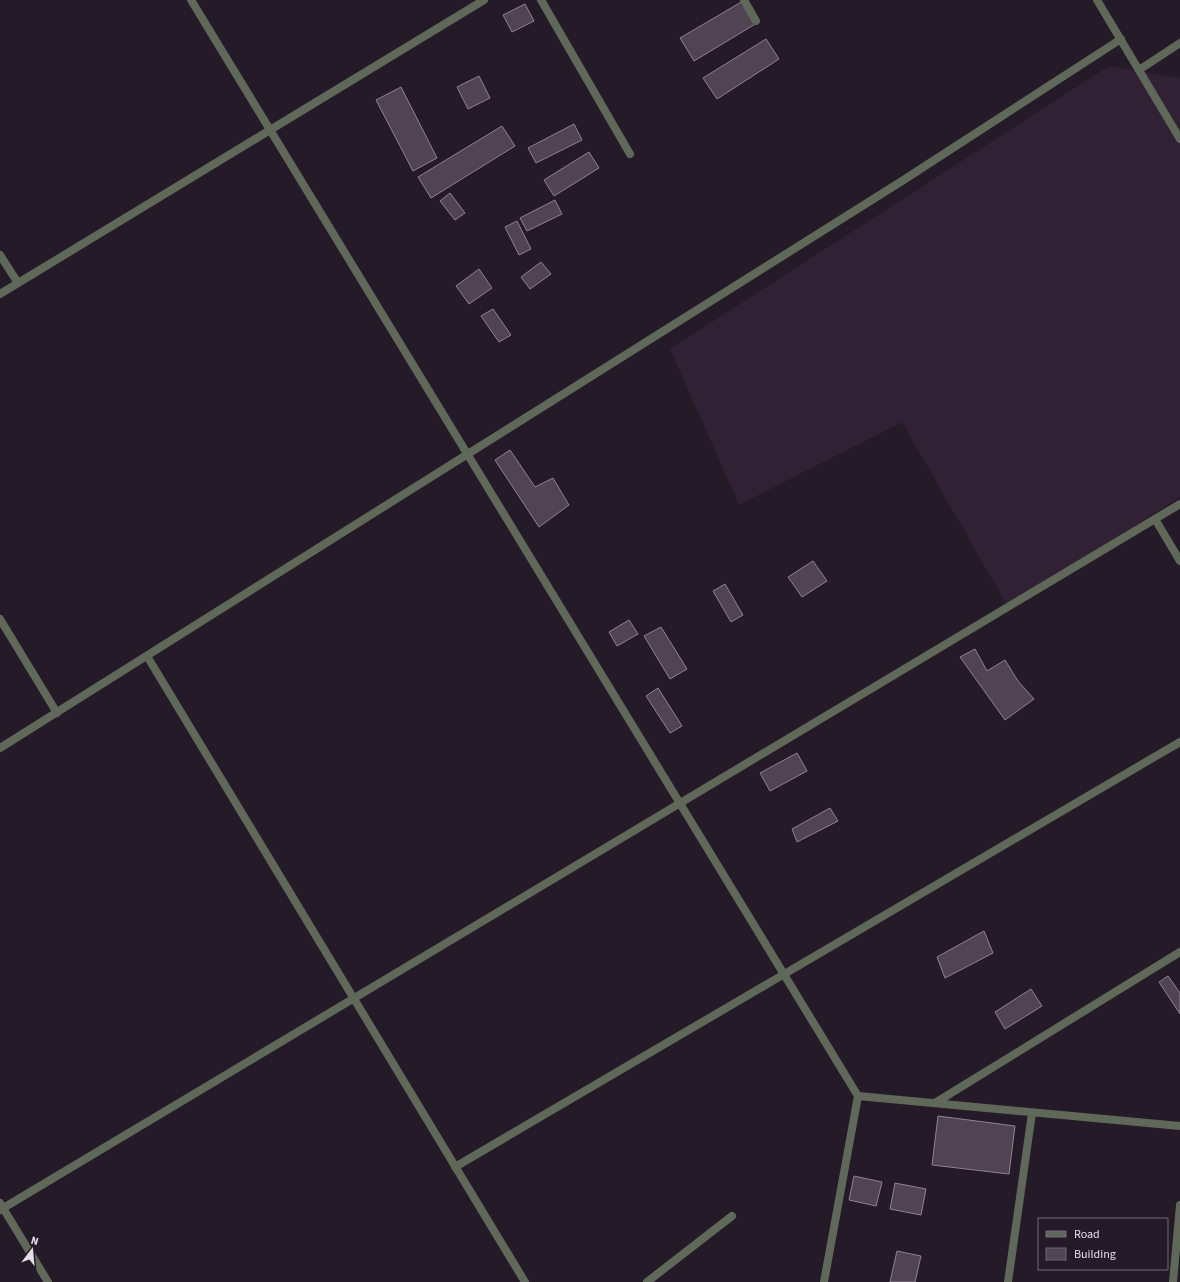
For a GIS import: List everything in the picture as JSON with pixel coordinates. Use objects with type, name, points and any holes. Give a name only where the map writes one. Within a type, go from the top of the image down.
[{"type":"street","points":[[191,0],[858,1096],[824,1282]]},
{"type":"street","points":[[0,294],[484,0]]},
{"type":"street","points":[[541,0],[630,154]]},
{"type":"street","points":[[744,0],[756,21]]},
{"type":"street","points":[[1097,0],[1180,139]]},
{"type":"street","points":[[0,748],[902,181],[1121,40]]},
{"type":"street","points":[[1139,70],[1180,43]]},
{"type":"street","points":[[0,255],[18,283]]},
{"type":"street","points":[[48,1282],[1,1207],[354,998],[1180,504]]},
{"type":"street","points":[[1155,519],[1180,561]]},
{"type":"street","points":[[0,619],[57,713]]},
{"type":"street","points":[[147,656],[524,1282]]},
{"type":"street","points":[[455,1167],[1180,742]]},
{"type":"street","points":[[935,1103],[1180,952]]},
{"type":"street","points":[[858,1096],[1180,1126]]},
{"type":"street","points":[[1008,1282],[1032,1113]]},
{"type":"street","points":[[1173,1282],[1180,1205]]},
{"type":"street","points":[[647,1282],[732,1216]]},
{"type":"shaded area","points":[[1109,66],[1180,78],[1180,497],[1008,607],[902,422],[739,505],[670,349]]},
{"type":"building","points":[[743,1],[757,23],[694,61],[680,38]]},
{"type":"building","points":[[525,4],[534,21],[512,32],[503,15]]},
{"type":"building","points":[[766,39],[779,59],[717,99],[703,78]]},
{"type":"building","points":[[479,76],[490,98],[468,109],[457,87]]},
{"type":"building","points":[[401,87],[437,158],[413,171],[376,100]]},
{"type":"building","points":[[574,124],[582,140],[536,163],[528,148]]},
{"type":"building","points":[[502,126],[515,146],[431,198],[418,177]]},
{"type":"building","points":[[589,152],[599,168],[554,196],[544,180]]},
{"type":"building","points":[[450,193],[465,213],[455,220],[440,201]]},
{"type":"building","points":[[555,200],[562,214],[527,231],[520,218]]},
{"type":"building","points":[[517,221],[531,249],[519,255],[505,227]]},
{"type":"building","points":[[541,262],[551,274],[530,289],[521,277]]},
{"type":"building","points":[[479,269],[492,288],[469,304],[456,286]]},
{"type":"building","points":[[493,309],[511,335],[499,342],[481,316]]},
{"type":"building","points":[[510,450],[535,487],[553,478],[569,505],[539,527],[495,460]]},
{"type":"building","points":[[813,561],[827,581],[802,597],[788,577]]},
{"type":"building","points":[[725,584],[743,615],[731,622],[713,591]]},
{"type":"building","points":[[629,620],[638,634],[617,646],[609,632]]},
{"type":"building","points":[[661,627],[687,669],[670,679],[644,636]]},
{"type":"building","points":[[975,649],[987,671],[1005,660],[1018,681],[1034,699],[1005,720],[960,657]]},
{"type":"building","points":[[658,688],[682,726],[670,733],[646,696]]},
{"type":"building","points":[[797,753],[807,771],[770,791],[760,773]]},
{"type":"building","points":[[830,808],[838,821],[797,842],[792,829]]},
{"type":"building","points":[[984,931],[993,953],[945,978],[937,957]]},
{"type":"building","points":[[1168,976],[1180,993],[1180,1014],[1159,982]]},
{"type":"building","points":[[1031,989],[1042,1006],[1005,1029],[995,1012]]},
{"type":"building","points":[[938,1116],[1015,1126],[1009,1174],[932,1165]]},
{"type":"building","points":[[854,1176],[882,1182],[876,1206],[849,1200]]},
{"type":"building","points":[[895,1183],[926,1189],[921,1215],[890,1209]]},
{"type":"building","points":[[897,1251],[921,1256],[915,1282],[890,1282]]}]
